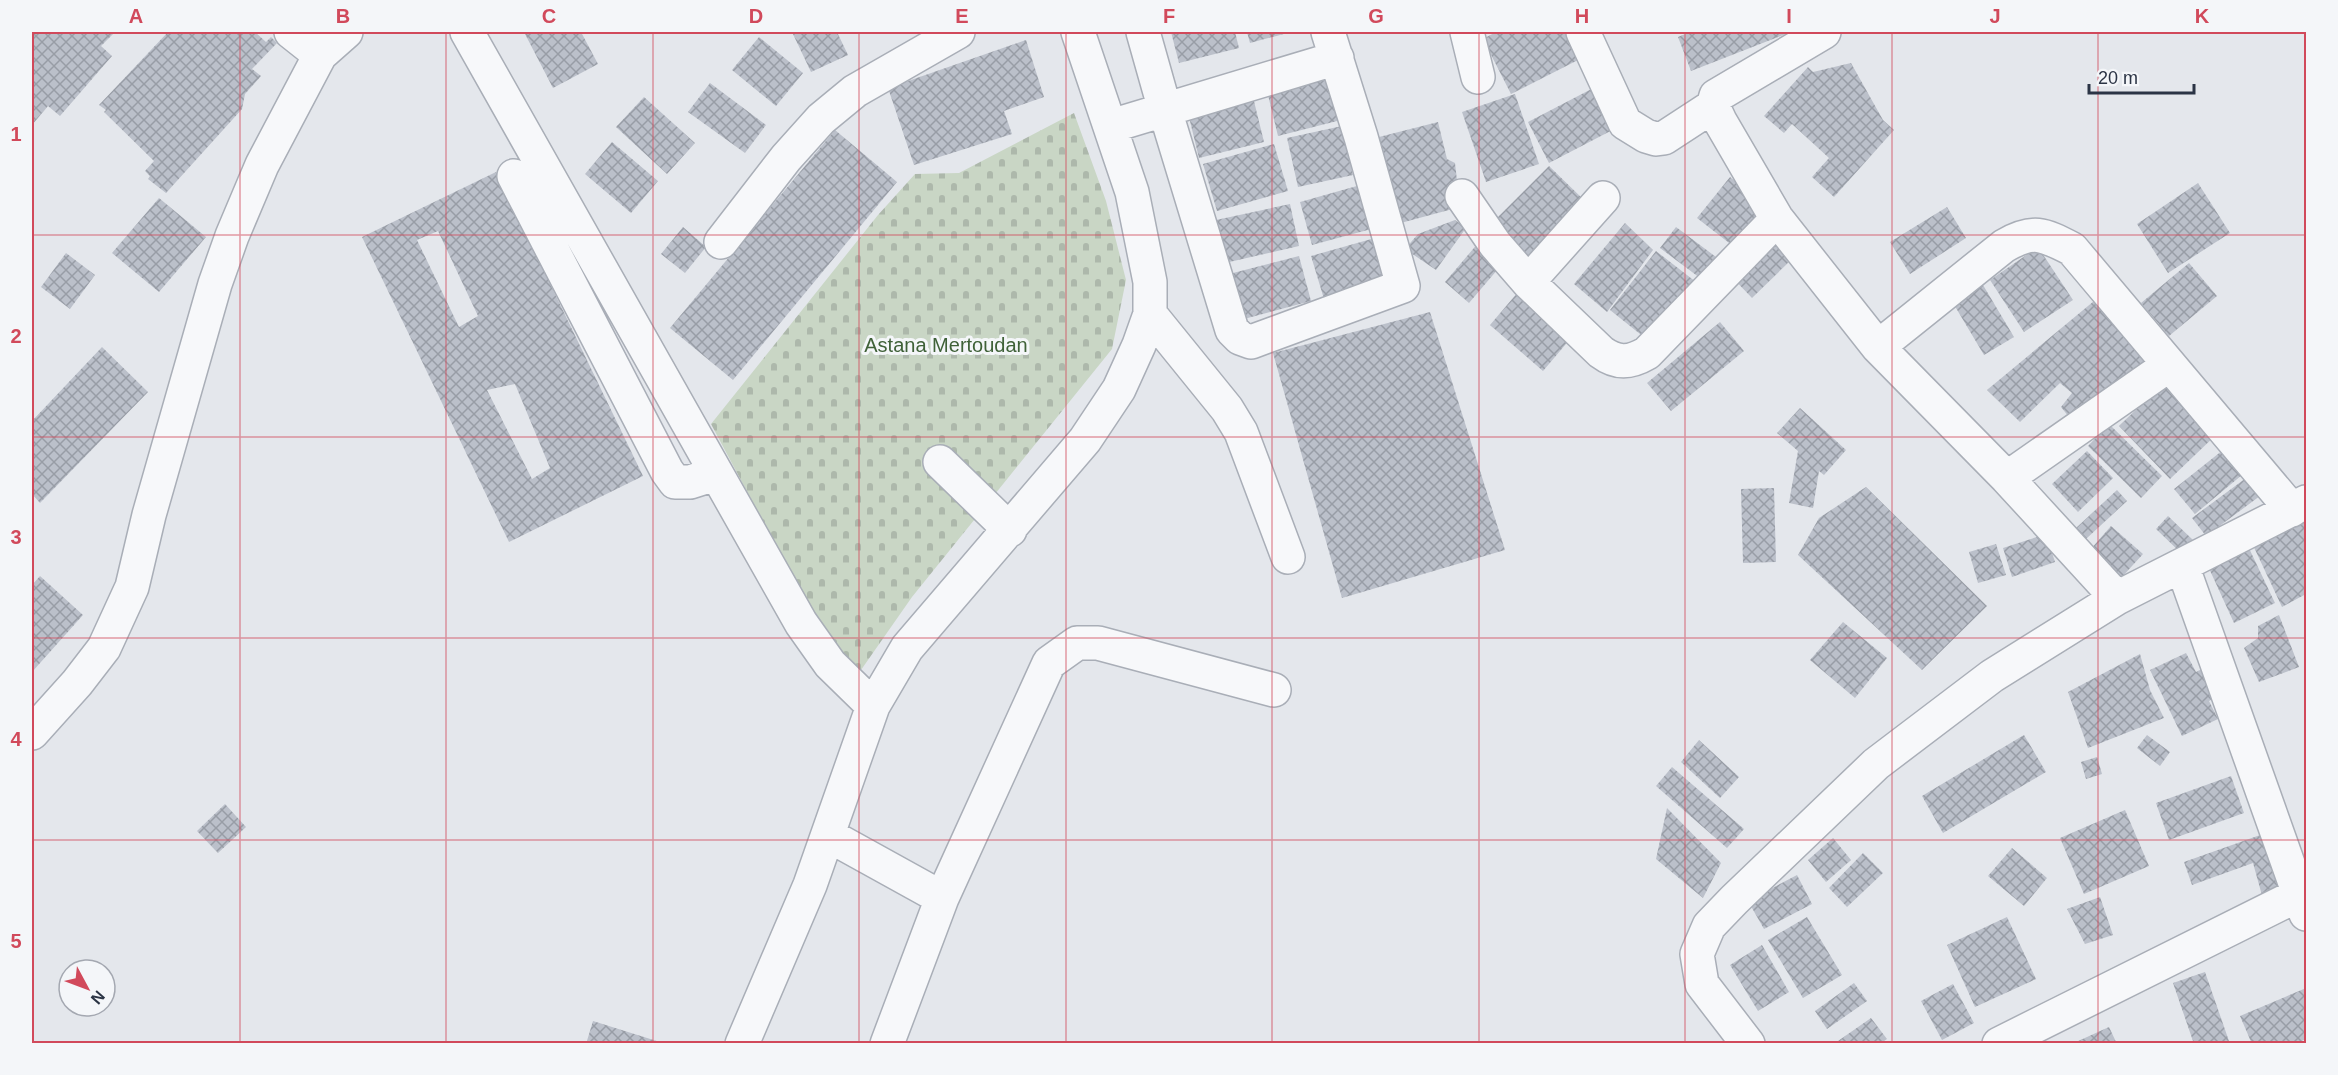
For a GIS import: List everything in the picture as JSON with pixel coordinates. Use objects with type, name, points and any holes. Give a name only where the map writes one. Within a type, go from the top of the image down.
[{"type":"street","points":[[291,32],[320,55]]},
{"type":"street","points":[[32,733],[77,684],[104,648],[132,587],[149,515],[214,284],[262,165],[320,55],[346,32]]},
{"type":"street","points":[[467,32],[715,474],[745,520],[801,623],[830,664],[873,706]]},
{"type":"street","points":[[721,242],[786,158],[820,119],[855,91],[958,32]]},
{"type":"street","points":[[742,1044],[810,885],[873,706],[908,648],[1085,440],[1119,389],[1150,314],[1150,282],[1132,192],[1078,32]]},
{"type":"street","points":[[1111,126],[1165,110],[1333,45],[1403,286],[1251,342],[1240,338],[1232,330],[1165,110],[1143,32]]},
{"type":"street","points":[[1467,32],[1478,78]]},
{"type":"street","points":[[1583,32],[1625,123],[1646,136],[1656,139],[1664,138],[1713,106],[1716,96],[1824,32]]},
{"type":"street","points":[[1713,106],[1777,219],[1878,347],[2007,478],[2117,598]]},
{"type":"street","points":[[514,176],[667,471],[675,482],[690,482],[715,474]]},
{"type":"street","points":[[1462,196],[1495,244],[1528,282],[1601,352],[1611,360],[1622,362],[1635,360],[1647,353],[1777,219]]},
{"type":"street","points":[[1528,282],[1603,198]]},
{"type":"street","points":[[1748,1044],[1702,984],[1697,954],[1709,926],[1876,764],[1992,676],[2117,598],[2299,506],[2169,365],[2072,249],[2052,239],[2035,234],[2021,236],[2004,246],[1878,347]]},
{"type":"street","points":[[1150,314],[1227,409],[1241,432],[1288,557]]},
{"type":"street","points":[[2007,478],[2169,365]]},
{"type":"street","points":[[940,462],[1010,530]]},
{"type":"street","points":[[1999,1044],[2304,900],[2182,565]]},
{"type":"street","points":[[887,1044],[942,898],[1049,663],[1077,643],[1098,643],[1274,690]]},
{"type":"street","points":[[828,834],[942,898]]},
{"type":"green space","name":"Astana Mertoudan","points":[[1074,113],[1106,201],[1126,280],[1112,349],[912,597],[861,670],[832,642],[799,589],[711,424],[878,215],[915,174],[959,173]]},
{"type":"building","points":[[32,32],[115,32],[101,46],[112,56],[60,116],[48,106],[32,125]]},
{"type":"building","points":[[168,32],[255,32],[266,42],[271,37],[277,43],[252,69],[261,76],[245,94],[242,109],[166,193],[148,179],[150,176],[145,171],[154,161],[99,105]]},
{"type":"building","points":[[529,32],[581,32],[598,64],[553,88],[525,34]]},
{"type":"building","points":[[792,32],[837,32],[848,55],[811,72]]},
{"type":"building","points":[[1171,32],[1235,32],[1239,48],[1179,63]]},
{"type":"building","points":[[1247,32],[1291,32],[1250,43]]},
{"type":"building","points":[[1496,32],[1571,32],[1584,57],[1511,94],[1483,39]]},
{"type":"building","points":[[1690,32],[1791,32],[1691,71],[1678,37]]},
{"type":"building","points":[[759,37],[803,73],[776,106],[732,70]]},
{"type":"building","points":[[1026,40],[1044,97],[1004,111],[1012,134],[914,165],[888,88]]},
{"type":"building","points":[[1851,63],[1883,120],[1894,130],[1834,197],[1812,177],[1829,158],[1792,124],[1784,133],[1764,116],[1808,67],[1813,72]]},
{"type":"building","points":[[1333,69],[1345,119],[1278,136],[1266,87]]},
{"type":"building","points":[[710,83],[766,125],[745,153],[688,112]]},
{"type":"building","points":[[1603,83],[1624,124],[1549,163],[1528,122]]},
{"type":"building","points":[[1252,93],[1264,142],[1199,158],[1187,109]]},
{"type":"building","points":[[1515,94],[1539,164],[1486,182],[1462,112]]},
{"type":"building","points":[[644,97],[695,143],[667,174],[616,127]]},
{"type":"building","points":[[1438,122],[1447,159],[1455,163],[1460,207],[1397,224],[1375,138]]},
{"type":"building","points":[[1342,126],[1353,175],[1298,187],[1287,138]]},
{"type":"building","points":[[835,130],[897,182],[733,380],[670,328]]},
{"type":"building","points":[[612,142],[658,181],[631,213],[585,174]]},
{"type":"building","points":[[1274,144],[1288,191],[1217,211],[1203,164]]},
{"type":"building","points":[[1549,166],[1586,202],[1530,258],[1494,221]]},
{"type":"building","points":[[496,172],[643,476],[509,542],[362,237]],"holes":[[[438,231],[478,316],[459,327],[417,240]],[[515,384],[550,468],[532,479],[487,390]]]},
{"type":"building","points":[[1730,177],[1765,205],[1733,246],[1697,218]]},
{"type":"building","points":[[2198,183],[2230,233],[2168,273],[2137,224]]},
{"type":"building","points":[[1364,184],[1375,228],[1312,245],[1300,202]]},
{"type":"building","points":[[159,198],[206,237],[159,292],[112,253]]},
{"type":"building","points":[[1290,204],[1299,246],[1225,263],[1216,220]]},
{"type":"building","points":[[1947,207],[1966,238],[1910,274],[1890,242]]},
{"type":"building","points":[[1455,220],[1466,228],[1436,270],[1405,249],[1418,234]]},
{"type":"building","points":[[1625,223],[1653,250],[1607,312],[1574,284]]},
{"type":"building","points":[[683,227],[706,247],[685,273],[661,254]]},
{"type":"building","points":[[1676,227],[1724,263],[1708,284],[1660,248]]},
{"type":"building","points":[[1773,235],[1794,257],[1752,298],[1730,275]]},
{"type":"building","points":[[1375,238],[1388,281],[1324,299],[1311,256]]},
{"type":"building","points":[[1479,242],[1504,262],[1469,303],[1445,282]]},
{"type":"building","points":[[2038,247],[2073,300],[2024,332],[1990,280]]},
{"type":"building","points":[[1656,251],[1696,282],[1650,342],[1610,310]]},
{"type":"building","points":[[66,253],[95,275],[70,309],[41,287]]},
{"type":"building","points":[[1299,256],[1311,301],[1244,319],[1233,273]]},
{"type":"building","points":[[2189,263],[2217,296],[2169,336],[2141,303]]},
{"type":"building","points":[[1524,285],[1577,331],[1543,371],[1490,325]]},
{"type":"building","points":[[1983,285],[2014,337],[1984,355],[1953,303]]},
{"type":"building","points":[[2094,301],[2153,362],[2077,427],[2061,407],[2072,393],[2060,383],[2020,422],[1987,390]]},
{"type":"building","points":[[1430,312],[1505,550],[1342,598],[1273,353]]},
{"type":"building","points":[[1720,322],[1744,351],[1671,411],[1647,383]]},
{"type":"building","points":[[102,347],[148,392],[40,503],[32,494],[32,421]]},
{"type":"building","points":[[2169,378],[2220,431],[2170,479],[2119,426]]},
{"type":"building","points":[[1800,408],[1846,450],[1824,475],[1819,471],[1813,508],[1789,503],[1798,451],[1777,433]]},
{"type":"building","points":[[2109,424],[2162,476],[2141,498],[2088,446]]},
{"type":"building","points":[[2228,446],[2248,470],[2195,514],[2174,489]]},
{"type":"building","points":[[2087,451],[2113,478],[2078,512],[2052,484]]},
{"type":"building","points":[[2250,475],[2264,493],[2206,536],[2192,518]]},
{"type":"building","points":[[1866,487],[1987,606],[1922,670],[1798,555],[1819,518]]},
{"type":"building","points":[[1774,488],[1776,562],[1743,563],[1741,489]]},
{"type":"building","points":[[2117,490],[2127,501],[2086,539],[2076,528]]},
{"type":"building","points":[[2306,512],[2306,594],[2282,607],[2251,541]]},
{"type":"building","points":[[2168,516],[2193,540],[2181,553],[2156,529]]},
{"type":"building","points":[[2111,526],[2143,554],[2121,578],[2090,550]]},
{"type":"building","points":[[2046,534],[2055,562],[2012,577],[2003,548]]},
{"type":"building","points":[[1996,544],[2006,575],[1978,583],[1969,552]]},
{"type":"building","points":[[2247,544],[2275,603],[2234,623],[2207,564]]},
{"type":"building","points":[[40,576],[83,615],[32,672],[32,585]]},
{"type":"building","points":[[2279,615],[2299,667],[2259,682],[2244,648],[2258,638],[2258,626]]},
{"type":"building","points":[[1843,622],[1887,658],[1855,698],[1810,660]]},
{"type":"building","points":[[2186,653],[2196,672],[2206,667],[2219,696],[2209,701],[2218,719],[2182,736],[2150,670]]},
{"type":"building","points":[[2140,654],[2150,690],[2164,718],[2088,748],[2068,692]]},
{"type":"building","points":[[2024,735],[2046,772],[1943,833],[1922,796]]},
{"type":"building","points":[[2147,735],[2170,752],[2160,766],[2137,748]]},
{"type":"building","points":[[1699,740],[1739,777],[1720,798],[1681,762]]},
{"type":"building","points":[[2097,757],[2102,774],[2086,779],[2081,762]]},
{"type":"building","points":[[1672,767],[1744,829],[1727,848],[1656,786]]},
{"type":"building","points":[[2231,776],[2244,813],[2169,840],[2156,803]]},
{"type":"building","points":[[225,804],[246,827],[218,853],[197,831]]},
{"type":"building","points":[[1667,808],[1721,863],[1703,898],[1656,859]]},
{"type":"building","points":[[2125,810],[2149,866],[2084,894],[2060,838]]},
{"type":"building","points":[[2263,834],[2285,893],[2263,899],[2253,863],[2192,885],[2184,862]]},
{"type":"building","points":[[1833,838],[1851,860],[1826,882],[1808,860]]},
{"type":"building","points":[[2012,848],[2047,878],[2024,906],[1988,876]]},
{"type":"building","points":[[1863,853],[1883,873],[1847,907],[1829,888]]},
{"type":"building","points":[[1797,875],[1812,904],[1764,929],[1748,901]]},
{"type":"building","points":[[2100,897],[2113,935],[2085,944],[2067,909]]},
{"type":"building","points":[[1807,917],[1842,975],[1803,998],[1768,940]]},
{"type":"building","points":[[2007,917],[2036,979],[1975,1007],[1947,945]]},
{"type":"building","points":[[1762,945],[1789,992],[1758,1011],[1730,965]]},
{"type":"building","points":[[2205,972],[2230,1044],[2194,1044],[2173,983]]},
{"type":"building","points":[[1854,983],[1867,1001],[1827,1029],[1815,1011]]},
{"type":"building","points":[[1953,984],[1974,1023],[1942,1040],[1921,1001]]},
{"type":"building","points":[[2306,988],[2306,1039],[2295,1044],[2252,1044],[2240,1016]]},
{"type":"building","points":[[1871,1018],[1887,1039],[1880,1044],[1840,1044],[1838,1041]]},
{"type":"building","points":[[593,1021],[663,1043],[663,1044],[586,1044]]},
{"type":"building","points":[[2109,1027],[2117,1044],[2077,1044],[2076,1042]]}]
